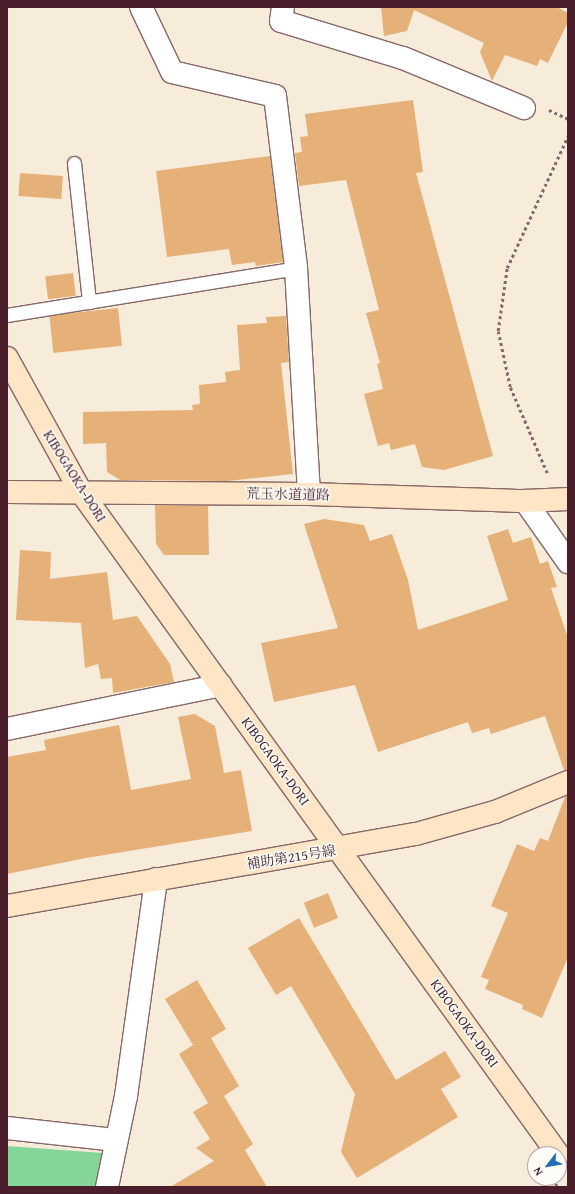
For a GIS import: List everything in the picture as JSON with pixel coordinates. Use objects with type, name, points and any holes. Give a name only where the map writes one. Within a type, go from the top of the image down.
[{"type":"street","points":[[141,7],[172,72],[275,96],[296,268],[308,494]]},
{"type":"street","points":[[283,7],[281,21],[403,58],[524,108]]},
{"type":"street","name":"KIBOGAOKA-DORI","points":[[7,358],[81,492],[553,1146]]},
{"type":"street","name":"荒玉水道道路","points":[[7,492],[308,494],[525,501],[568,499]]},
{"type":"street","points":[[525,501],[568,562]]},
{"type":"street","points":[[7,729],[221,685]]},
{"type":"street","name":"補助第215号線","points":[[7,906],[156,879],[340,849],[416,834],[495,812],[568,782]]},
{"type":"street","points":[[107,1187],[126,1096],[156,879]]},
{"type":"street","points":[[7,1128],[116,1140]]},
{"type":"lane","points":[[74,163],[90,302]]},
{"type":"lane","points":[[7,315],[296,268]]},
{"type":"path","points":[[537,454],[510,388],[498,331],[507,268],[568,136]]},
{"type":"green space","points":[[7,1146],[103,1153],[97,1187],[7,1187]]},
{"type":"building","points":[[381,7],[557,7],[568,13],[568,22],[548,63],[540,59],[537,66],[505,55],[492,81],[480,52],[484,43],[414,10],[407,31],[384,36]]},
{"type":"building","points":[[413,100],[423,172],[416,173],[493,456],[444,470],[422,467],[415,444],[391,450],[389,443],[378,446],[364,394],[383,389],[377,364],[380,363],[366,313],[379,310],[346,180],[299,186],[295,153],[302,152],[300,137],[308,136],[305,114]]},
{"type":"building","points":[[270,156],[283,262],[256,266],[255,262],[232,265],[229,249],[167,257],[156,171]]},
{"type":"building","points":[[20,173],[63,176],[61,199],[18,196]]},
{"type":"building","points":[[73,273],[76,296],[48,299],[45,276]]},
{"type":"building","points":[[118,308],[122,346],[53,353],[49,315]]},
{"type":"building","points":[[286,316],[289,362],[281,363],[293,474],[227,481],[120,480],[107,472],[106,443],[83,444],[83,412],[193,410],[192,405],[200,404],[199,385],[226,382],[225,372],[240,370],[237,325],[267,323],[266,317]]},
{"type":"building","points":[[155,505],[208,506],[209,555],[164,555],[156,544]]},
{"type":"building","points":[[324,519],[364,525],[370,541],[392,534],[408,580],[418,630],[508,600],[487,536],[508,529],[513,543],[531,537],[540,564],[548,561],[557,587],[551,588],[568,638],[568,770],[564,770],[545,716],[491,734],[489,728],[472,733],[468,722],[378,752],[355,685],[274,702],[261,643],[338,628],[304,524]]},
{"type":"building","points":[[20,550],[51,552],[50,579],[107,572],[113,620],[137,616],[170,664],[174,682],[113,693],[112,678],[101,679],[98,664],[85,668],[81,623],[16,620]]},
{"type":"building","points":[[195,714],[215,726],[224,773],[241,770],[252,831],[86,858],[7,874],[7,757],[46,750],[44,740],[119,725],[131,790],[191,779],[178,717]]},
{"type":"building","points":[[568,796],[568,957],[542,1018],[522,1009],[523,1005],[485,989],[489,980],[481,977],[508,913],[491,906],[517,844],[534,851],[540,838],[548,841],[565,797]]},
{"type":"building","points":[[328,893],[338,918],[314,928],[304,903]]},
{"type":"building","points":[[299,918],[396,1080],[445,1051],[461,1077],[441,1089],[458,1117],[357,1178],[341,1152],[355,1094],[291,986],[276,995],[248,948]]},
{"type":"building","points":[[197,980],[226,1029],[211,1038],[239,1086],[224,1096],[253,1144],[245,1150],[267,1187],[170,1187],[214,1161],[196,1148],[210,1139],[193,1112],[208,1103],[179,1054],[193,1045],[165,999]]}]
